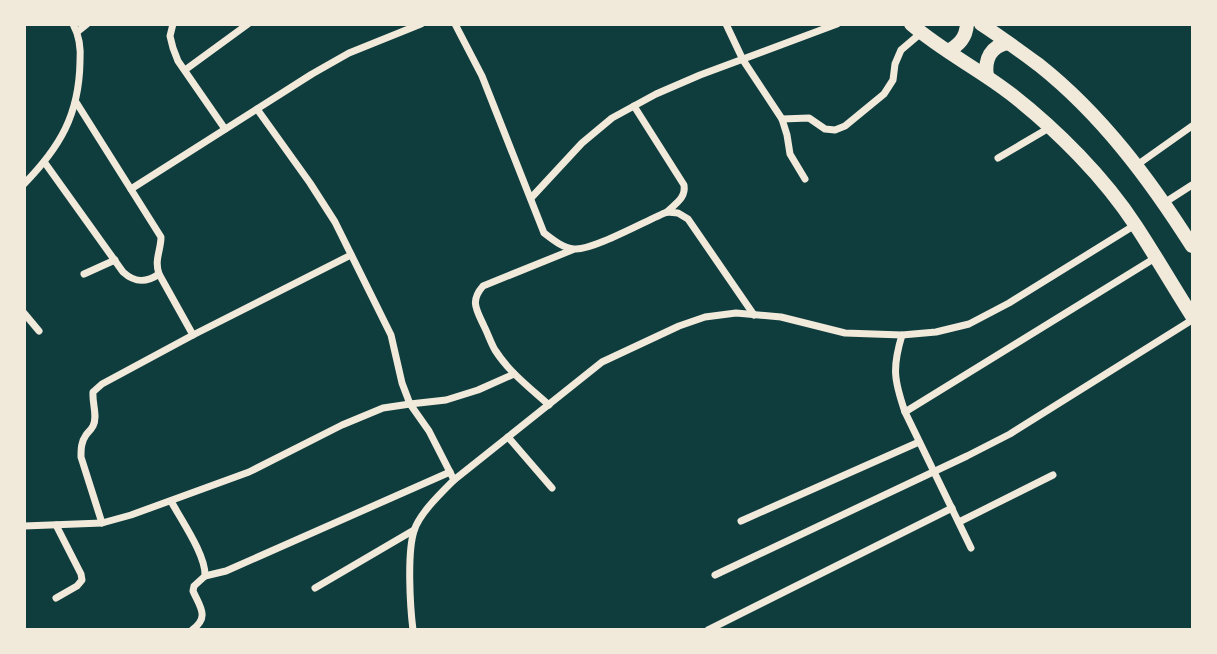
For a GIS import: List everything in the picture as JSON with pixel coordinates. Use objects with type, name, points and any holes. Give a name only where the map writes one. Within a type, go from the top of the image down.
[{"type":"main road","points":[[948,51],[963,39],[967,24]]},
{"type":"main road","points":[[981,24],[1040,66],[1096,118],[1136,165],[1190,237]]},
{"type":"main road","points":[[916,29],[987,76],[1049,128],[1086,165],[1135,225],[1192,318]]},
{"type":"main road","points":[[987,76],[986,61],[990,54],[994,48],[1008,43]]},
{"type":"street","points":[[24,184],[45,163],[63,134],[76,102],[80,55],[75,28],[87,24]]},
{"type":"street","points":[[173,24],[170,36],[173,48],[225,129]]},
{"type":"street","points":[[185,70],[248,24]]},
{"type":"street","points":[[131,189],[312,74],[349,53],[421,24]]},
{"type":"street","points":[[455,24],[482,76],[544,233],[559,244],[573,249]]},
{"type":"street","points":[[726,24],[743,60],[782,119],[790,154],[805,179]]},
{"type":"street","points":[[531,198],[582,143],[612,118],[656,94],[700,75],[837,24]]},
{"type":"street","points":[[782,119],[809,118],[825,129],[835,130],[845,126],[884,94],[893,80],[895,64],[901,50],[916,29]]},
{"type":"street","points":[[76,102],[161,237],[156,267],[193,335]]},
{"type":"street","points":[[549,405],[514,374],[495,349],[475,303],[477,294],[483,286],[573,249],[590,247],[667,212],[684,196],[684,185],[634,106]]},
{"type":"street","points":[[257,109],[335,222],[391,335],[402,383],[410,404],[429,431],[452,476]]},
{"type":"street","points":[[1136,165],[1192,126]]},
{"type":"street","points":[[998,158],[1049,128]]},
{"type":"street","points":[[45,163],[123,272],[131,279],[140,281],[159,274]]},
{"type":"street","points":[[1164,203],[1192,185]]},
{"type":"street","points":[[667,212],[688,219],[754,314]]},
{"type":"street","points":[[192,629],[199,625],[202,618],[202,611],[193,592],[194,586],[205,576],[226,571],[452,476],[508,437],[602,362],[679,326],[705,317],[736,313],[781,317],[845,332],[902,335],[936,332],[969,324],[1009,303],[1135,225]]},
{"type":"street","points":[[102,523],[80,447],[93,426],[93,392],[102,384],[193,335],[351,255]]},
{"type":"street","points":[[905,412],[1155,258]]},
{"type":"street","points":[[84,274],[115,260]]},
{"type":"street","points":[[24,313],[39,331]]},
{"type":"street","points":[[715,575],[1010,434],[1192,318]]},
{"type":"street","points":[[902,335],[894,374],[898,393],[971,548]]},
{"type":"street","points":[[24,526],[102,523],[131,516],[249,472],[342,425],[383,408],[446,400],[514,374]]},
{"type":"street","points":[[508,437],[552,488]]},
{"type":"street","points":[[741,521],[919,442]]},
{"type":"street","points":[[959,522],[1053,475]]},
{"type":"street","points":[[412,629],[410,561],[414,530],[452,476]]},
{"type":"street","points":[[171,501],[203,562],[205,576]]},
{"type":"street","points":[[708,629],[952,508]]},
{"type":"street","points":[[56,525],[82,580],[56,598]]},
{"type":"street","points":[[315,588],[414,530]]}]
